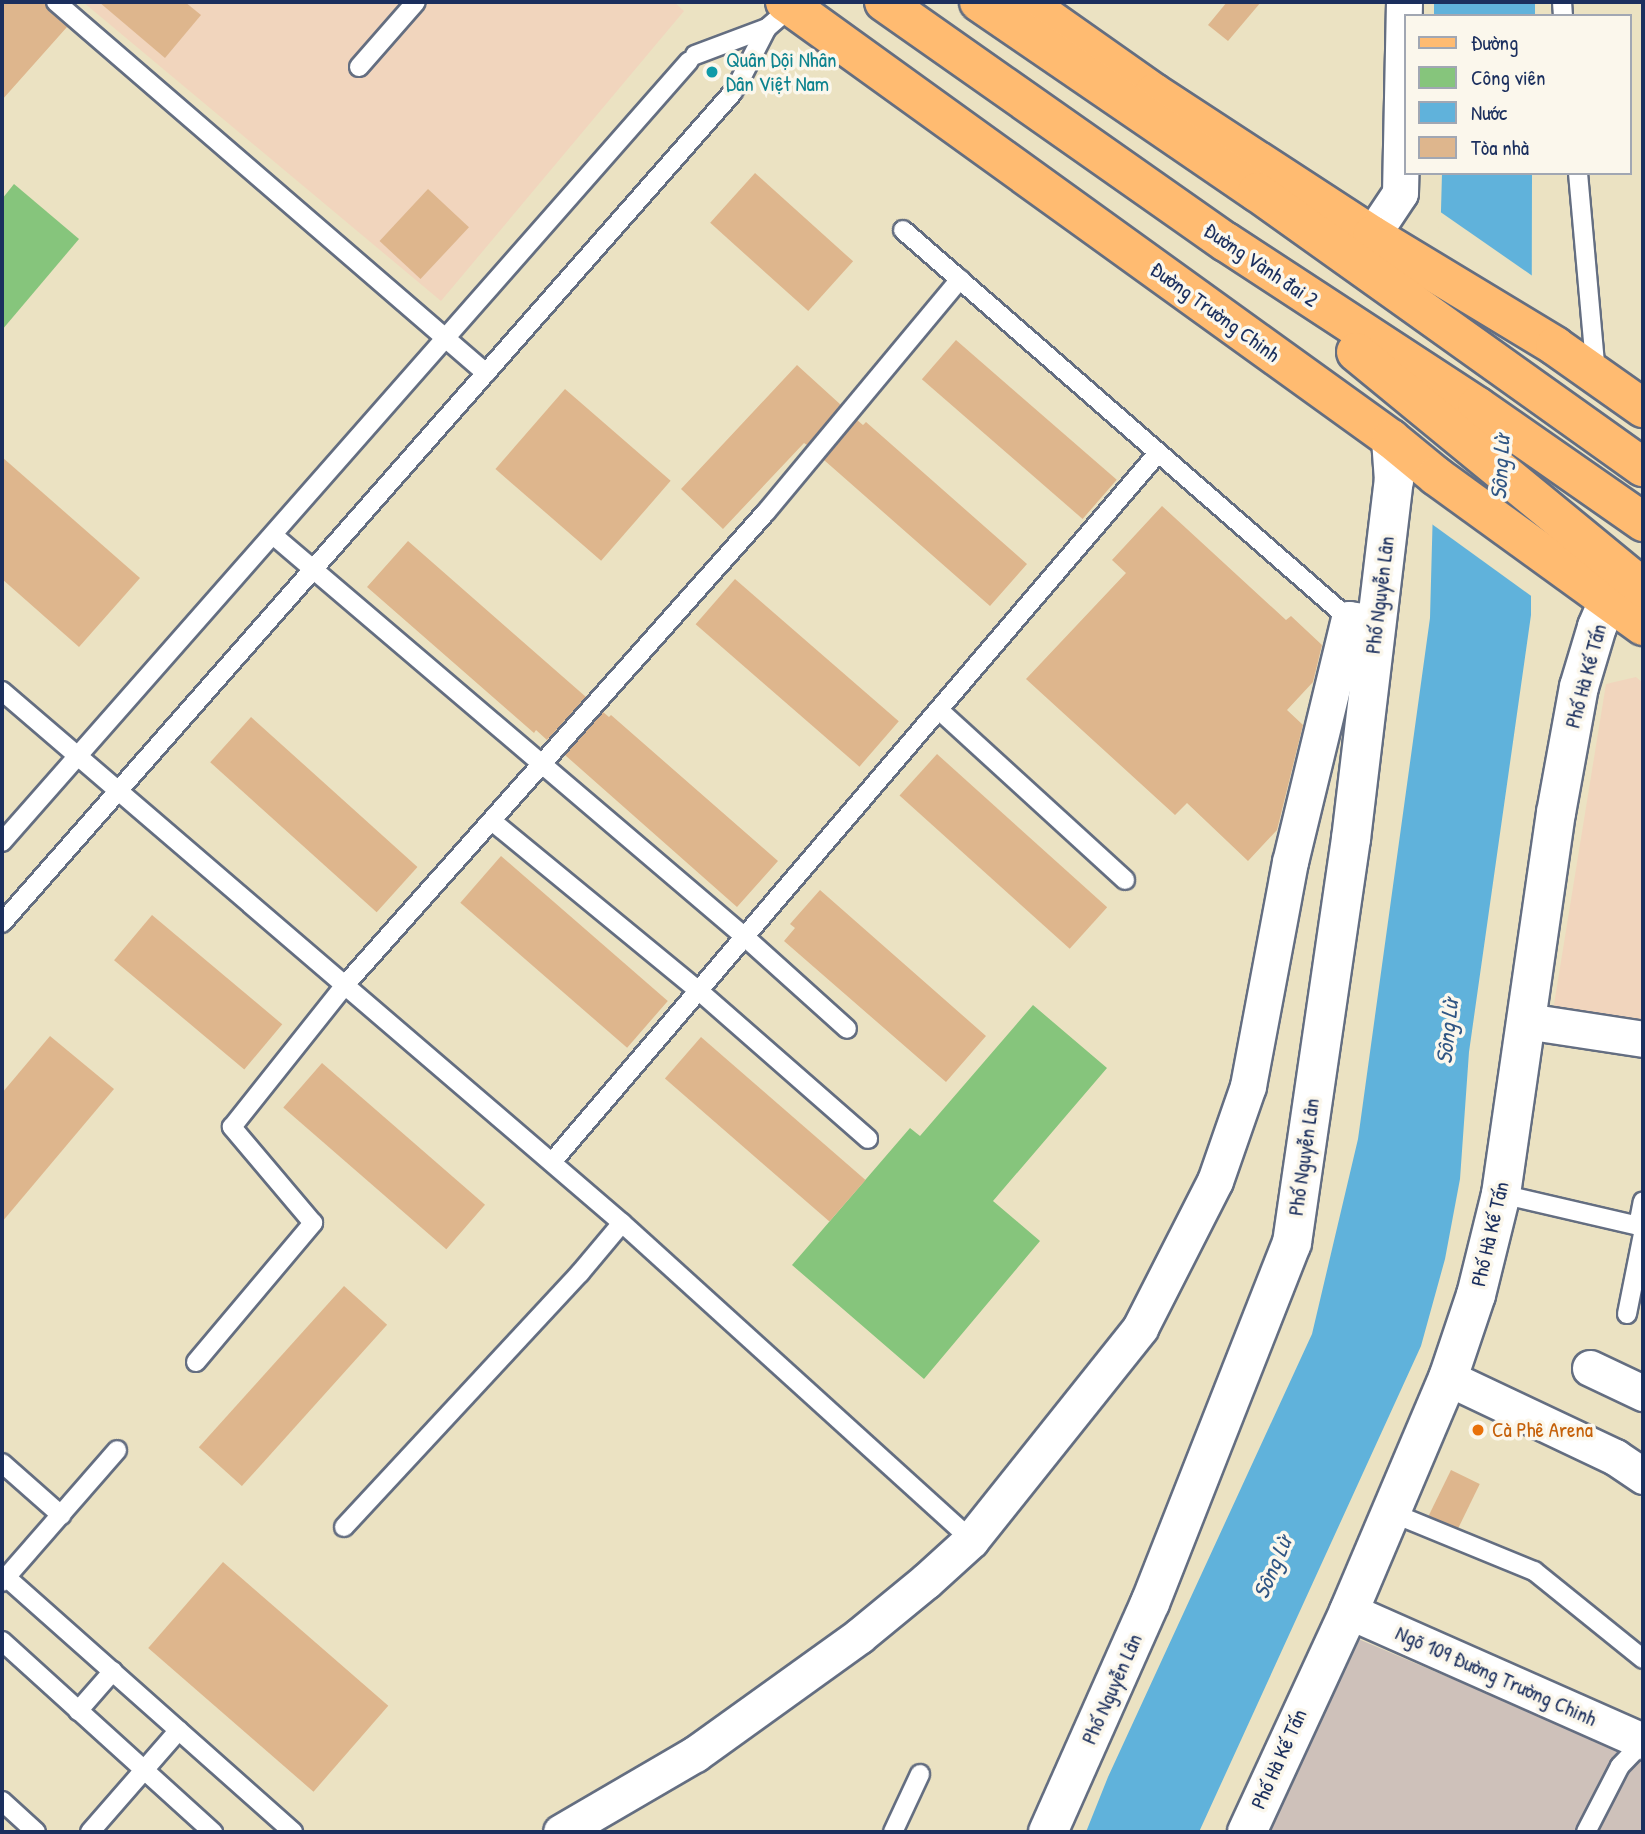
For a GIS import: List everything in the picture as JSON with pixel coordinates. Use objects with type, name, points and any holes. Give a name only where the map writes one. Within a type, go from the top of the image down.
[{"type":"main road","name":"Đường Vành đai 2","points":[[884,2],[1226,242],[1477,406],[1643,522]]},
{"type":"main road","points":[[979,2],[1257,192],[1643,467]]},
{"type":"main road","points":[[1025,2],[1154,93],[1372,234],[1556,346],[1643,408]]},
{"type":"main road","name":"Đường Trường Chinh","points":[[785,9],[1391,439],[1436,475],[1575,573],[1626,594],[1643,626]]},
{"type":"main road","points":[[1257,192],[1469,314],[1643,440]]},
{"type":"main road","points":[[1226,242],[1626,594]]},
{"type":"street","points":[[1372,234],[1400,193],[1404,2]]},
{"type":"street","name":"Phố Nguyễn Lân","points":[[1048,1832],[1150,1603],[1292,1243],[1351,839],[1363,621],[1394,481],[1391,439]]},
{"type":"street","name":"Phố Hà Kế Tấn","points":[[1247,1832],[1349,1611],[1448,1378],[1476,1295],[1501,1194],[1556,813],[1579,687],[1597,627],[1626,594]]},
{"type":"street","points":[[561,1832],[695,1754],[859,1636],[971,1540],[1140,1328],[1215,1181],[1248,1086],[1290,862],[1363,621]]},
{"type":"street","points":[[1526,1021],[1643,1039]]},
{"type":"street","points":[[1590,1368],[1643,1392]]},
{"type":"street","points":[[1448,1378],[1615,1457],[1643,1476]]},
{"type":"street","name":"Ngõ 109 Đường Trường Chinh","points":[[1349,1611],[1643,1741]]},
{"type":"lane","points":[[56,2],[486,373]]},
{"type":"lane","points":[[359,67],[416,2]]},
{"type":"lane","points":[[2,842],[692,58],[785,9]]},
{"type":"lane","points":[[2,923],[735,89],[785,9]]},
{"type":"lane","points":[[1578,175],[1596,374]]},
{"type":"lane","points":[[903,230],[1158,453],[1363,621]]},
{"type":"lane","points":[[196,1362],[313,1223],[232,1127],[345,985],[766,512],[960,279]]},
{"type":"lane","points":[[552,1162],[1158,453]]},
{"type":"lane","points":[[273,534],[541,766],[745,937],[847,1028]]},
{"type":"lane","points":[[2,691],[622,1223],[971,1540]]},
{"type":"lane","points":[[939,710],[1125,880]]},
{"type":"lane","points":[[492,821],[698,990],[868,1139]]},
{"type":"lane","points":[[1501,1194],[1642,1229]]},
{"type":"lane","points":[[1627,1314],[1642,1229],[1643,1201]]},
{"type":"lane","points":[[344,1527],[580,1273],[622,1223]]},
{"type":"lane","points":[[117,1450],[4,1579],[113,1671],[293,1832]]},
{"type":"lane","points":[[2,1463],[61,1515]]},
{"type":"lane","points":[[1390,1512],[1534,1571],[1643,1659]]},
{"type":"lane","points":[[2,1641],[213,1832]]},
{"type":"lane","points":[[78,1710],[113,1671]]},
{"type":"lane","points":[[90,1832],[179,1730]]},
{"type":"lane","points":[[1586,1832],[1620,1766],[1643,1741]]},
{"type":"lane","points":[[893,1832],[920,1774]]},
{"type":"lane","points":[[2,1801],[36,1832]]},
{"type":"shaded area","points":[[83,2],[674,2],[684,11],[441,301]]},
{"type":"shaded area","points":[[1636,677],[1643,683],[1643,1032],[1552,1017],[1606,684]]},
{"type":"shaded area","points":[[1349,1635],[1643,1760],[1643,1832],[1266,1832]]},
{"type":"green space","points":[[14,184],[79,239],[2,330],[2,199]]},
{"type":"green space","points":[[1033,1005],[1107,1068],[993,1201],[1040,1241],[924,1379],[792,1265],[910,1128],[920,1136]]},
{"type":"water","points":[[1434,2],[1535,2],[1535,14],[1434,14]]},
{"type":"water","name":"Sông Lừ","points":[[1442,175],[1532,175],[1531,615],[1469,1052],[1460,1179],[1445,1259],[1421,1346],[1199,1832],[1086,1832],[1108,1777],[1312,1334],[1358,1139],[1430,618]]},
{"type":"pier","points":[[1439,211],[1534,277],[1534,598],[1429,522]]},
{"type":"building","points":[[2,2],[45,2],[49,11],[67,27],[2,100]]},
{"type":"building","points":[[99,2],[185,2],[201,15],[165,58]]},
{"type":"building","points":[[1227,2],[1261,2],[1228,41],[1208,25]]},
{"type":"building","points":[[755,173],[853,261],[808,311],[710,223]]},
{"type":"building","points":[[428,189],[469,227],[421,279],[380,241]]},
{"type":"building","points":[[956,340],[1117,480],[1083,519],[922,379]]},
{"type":"building","points":[[797,365],[841,405],[807,445],[804,443],[723,529],[681,489]]},
{"type":"building","points":[[565,389],[671,481],[601,561],[495,469]]},
{"type":"building","points":[[857,420],[863,425],[866,422],[1027,564],[990,606],[824,460]]},
{"type":"building","points":[[2,457],[140,578],[79,647],[2,579]]},
{"type":"building","points":[[1162,506],[1286,620],[1291,616],[1322,645],[1313,682],[1287,710],[1303,725],[1277,830],[1248,861],[1187,803],[1175,815],[1026,679],[1126,573],[1112,560]]},
{"type":"building","points":[[408,541],[586,697],[547,740],[536,730],[534,733],[367,587]]},
{"type":"building","points":[[735,579],[899,721],[859,767],[696,624]]},
{"type":"building","points":[[603,712],[609,717],[611,715],[778,861],[737,907],[565,755]]},
{"type":"building","points":[[251,717],[417,867],[377,912],[210,762]]},
{"type":"building","points":[[937,754],[1107,907],[1070,949],[900,796]]},
{"type":"building","points":[[501,856],[668,1001],[627,1048],[460,903]]},
{"type":"building","points":[[820,890],[986,1036],[946,1082],[784,941],[795,928],[790,924]]},
{"type":"building","points":[[152,915],[282,1024],[244,1069],[114,960]]},
{"type":"building","points":[[50,1036],[114,1089],[2,1222],[2,1093]]},
{"type":"building","points":[[701,1037],[866,1180],[829,1222],[665,1079]]},
{"type":"building","points":[[322,1063],[485,1205],[446,1249],[283,1108]]},
{"type":"building","points":[[344,1286],[387,1325],[242,1486],[199,1447]]},
{"type":"building","points":[[1451,1470],[1480,1484],[1457,1530],[1429,1516]]},
{"type":"building","points":[[223,1562],[388,1706],[313,1792],[148,1648]]},
{"type":"place","name":"Quân Dội Nhân Dân Việt Nam","points":[[712,72]]},
{"type":"place","name":"Cà Phê Arena","points":[[1478,1430]]}]
